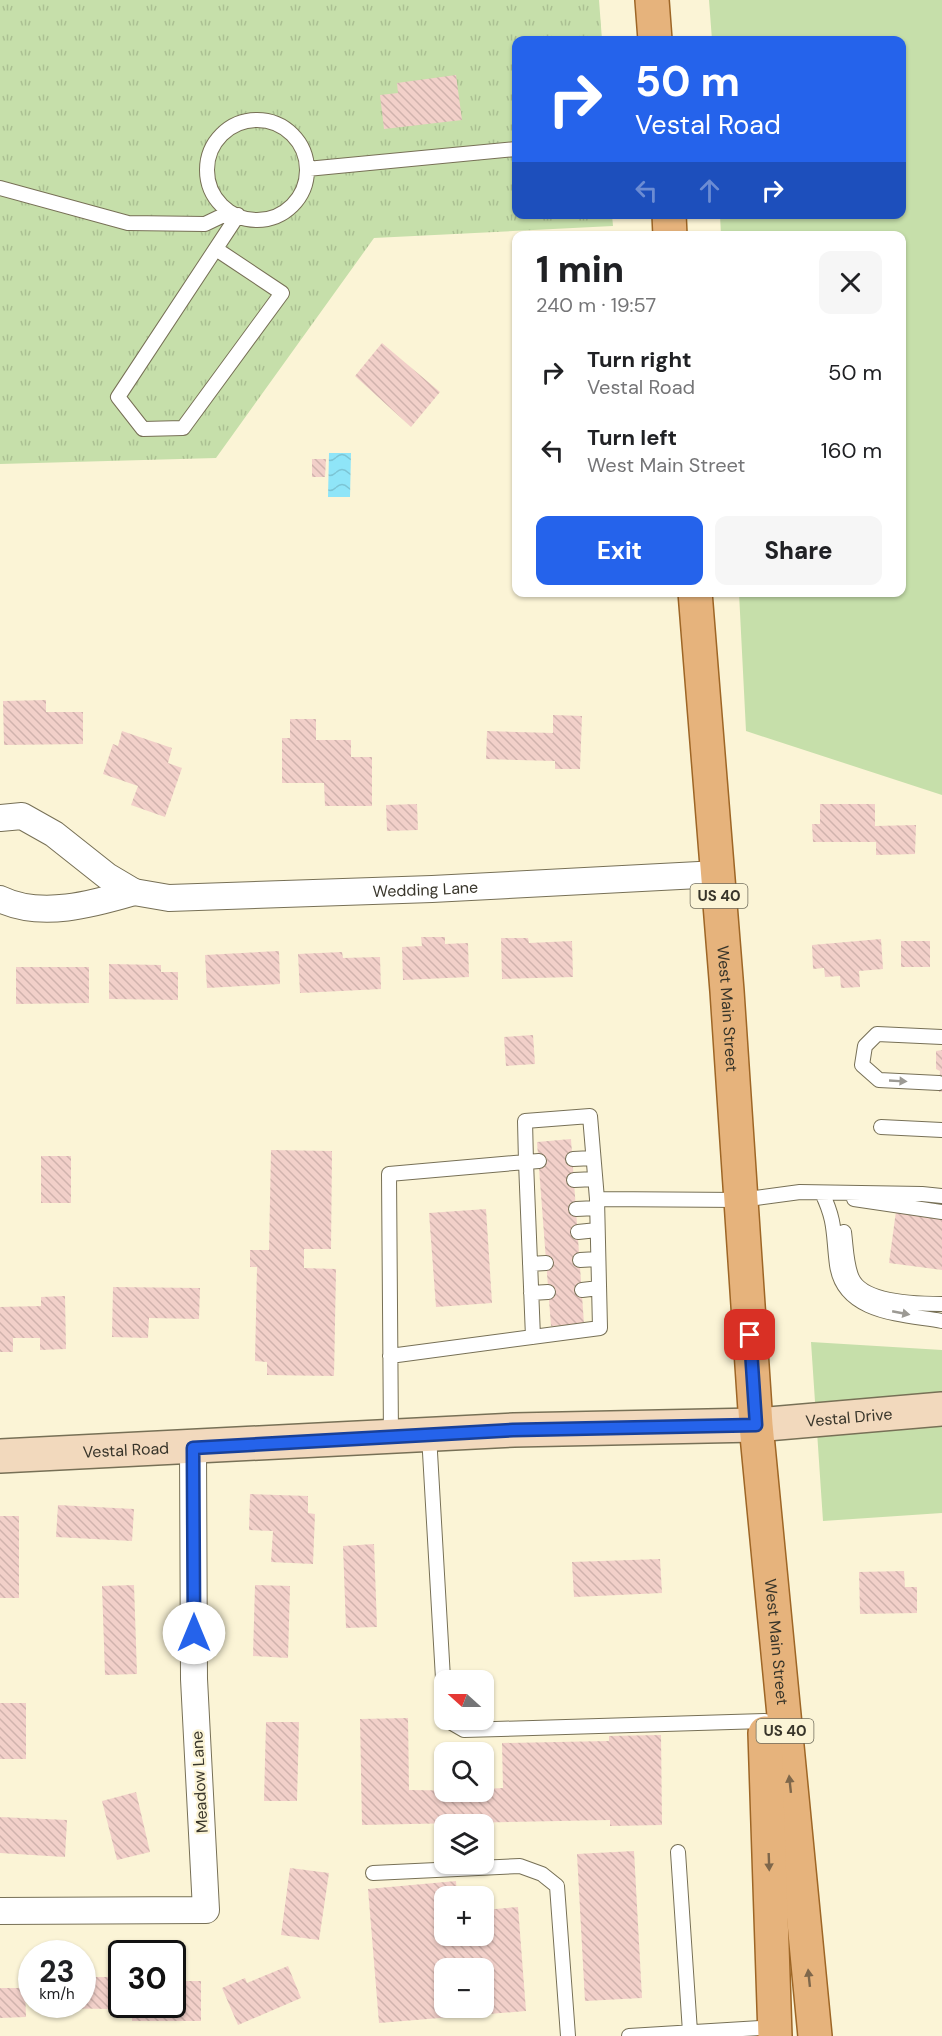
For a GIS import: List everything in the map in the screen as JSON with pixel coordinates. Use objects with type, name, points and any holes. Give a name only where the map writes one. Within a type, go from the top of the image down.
[{"type":"main road","points":[[652,1],[655,36]]},
{"type":"main road","name":"West Main Street","points":[[695,597],[718,874],[756,1425],[815,2036]]},
{"type":"main road","name":"West Main Street","points":[[756,1425],[775,2032]]},
{"type":"street","name":"Wedding Lane","points":[[0,818],[22,816],[54,834],[106,876],[134,892],[169,898],[432,889],[718,874]]},
{"type":"street","name":"Wedding Lane","points":[[0,899],[21,907],[88,905],[134,892]]},
{"type":"street","name":"Vestal Drive","points":[[756,1425],[942,1409]]},
{"type":"street","name":"Vestal Road","points":[[0,1456],[513,1430],[756,1425]]},
{"type":"street","name":"Meadow Lane","points":[[0,1911],[206,1910],[194,1679],[193,1448]]},
{"type":"lane","points":[[259,120],[275,123],[289,131],[300,143],[306,159],[302,192],[292,205],[279,215],[262,220],[234,214],[218,201],[210,187],[207,171],[216,141],[228,129],[243,122],[259,120]]},
{"type":"lane","points":[[306,169],[512,149]]},
{"type":"lane","points":[[0,188],[128,223],[205,224],[234,214]]},
{"type":"lane","points":[[216,249],[282,293],[183,428],[143,429],[118,397],[216,249],[234,214]]},
{"type":"lane","points":[[939,1083],[879,1080],[862,1065],[865,1046],[877,1034],[942,1037]]},
{"type":"lane","points":[[390,1356],[600,1328],[597,1203],[590,1116],[525,1121],[534,1182],[528,1211],[532,1337]]},
{"type":"lane","points":[[880,1126],[942,1130]]},
{"type":"lane","points":[[573,1159],[593,1158]]},
{"type":"lane","points":[[391,1437],[389,1174],[532,1162]]},
{"type":"lane","points":[[574,1180],[595,1179]]},
{"type":"lane","points":[[576,1209],[597,1203],[741,1200],[800,1192],[942,1196]]},
{"type":"lane","points":[[822,1193],[942,1212]]},
{"type":"lane","points":[[822,1193],[837,1208],[844,1230],[852,1278],[859,1289],[873,1296],[942,1304]]},
{"type":"lane","points":[[822,1193],[832,1215],[839,1273],[848,1294],[856,1300],[877,1308],[942,1321]]},
{"type":"lane","points":[[528,1211],[542,1210]]},
{"type":"lane","points":[[578,1232],[597,1230]]},
{"type":"lane","points":[[529,1235],[544,1234]]},
{"type":"lane","points":[[580,1260],[598,1259]]},
{"type":"lane","points":[[530,1264],[546,1263]]},
{"type":"lane","points":[[582,1290],[599,1288]]},
{"type":"lane","points":[[531,1293],[548,1292]]},
{"type":"lane","points":[[429,1435],[443,1670]]},
{"type":"lane","points":[[494,1729],[765,1721]]},
{"type":"lane","points":[[678,1852],[690,2032]]},
{"type":"lane","points":[[373,1873],[520,1866],[542,1874],[557,1886],[568,2036]]},
{"type":"lane","points":[[629,2036],[690,2032],[775,2032]]},
{"type":"green space","points":[[0,0],[599,0],[602,36],[512,36],[512,219],[612,219],[613,226],[374,238],[216,458],[0,464]]},
{"type":"green space","points":[[709,0],[942,0],[942,795],[746,731],[739,597],[906,597],[906,231],[721,231],[720,219],[906,219],[906,36],[712,36]]},
{"type":"green space","points":[[811,1342],[942,1350],[942,1513],[823,1521]]},
{"type":"water","points":[[329,453],[351,453],[350,497],[328,497]]},
{"type":"building","points":[[456,75],[462,120],[384,129],[380,95],[398,93],[397,83]]},
{"type":"building","points":[[382,343],[440,392],[411,427],[355,376]]},
{"type":"building","points":[[312,459],[326,459],[325,477],[312,477]]},
{"type":"building","points":[[46,700],[46,712],[83,712],[83,744],[4,745],[3,701]]},
{"type":"building","points":[[553,715],[582,716],[580,769],[555,769],[555,761],[486,759],[487,731],[553,733]]},
{"type":"building","points":[[290,719],[316,719],[316,740],[351,740],[351,757],[372,757],[372,806],[325,806],[324,783],[282,783],[282,738],[290,738]]},
{"type":"building","points":[[122,731],[172,748],[168,763],[182,768],[165,817],[131,805],[138,786],[103,774],[113,744],[118,746]]},
{"type":"building","points":[[417,804],[418,830],[387,831],[386,805]]},
{"type":"building","points":[[820,804],[875,804],[875,826],[916,825],[915,854],[876,855],[876,842],[813,842],[812,824],[820,824]]},
{"type":"building","points":[[421,937],[445,937],[445,944],[468,943],[469,977],[403,980],[402,947],[422,946]]},
{"type":"building","points":[[501,938],[528,938],[529,943],[572,941],[573,977],[502,979]]},
{"type":"building","points":[[881,939],[883,969],[859,971],[860,987],[841,988],[840,976],[825,977],[824,968],[813,969],[812,945]]},
{"type":"building","points":[[901,941],[930,941],[930,967],[901,967]]},
{"type":"building","points":[[279,951],[280,984],[207,988],[205,955]]},
{"type":"building","points":[[342,952],[343,958],[380,957],[381,989],[300,993],[298,954]]},
{"type":"building","points":[[109,964],[161,965],[161,972],[178,972],[178,1000],[109,999]]},
{"type":"building","points":[[16,967],[89,967],[89,1003],[16,1004]]},
{"type":"building","points":[[533,1035],[535,1064],[506,1066],[504,1037]]},
{"type":"building","points":[[942,1050],[942,1092],[939,1092],[940,1071],[936,1069],[936,1051]]},
{"type":"building","points":[[571,1139],[584,1324],[551,1326],[537,1142]]},
{"type":"building","points":[[271,1150],[332,1151],[331,1249],[304,1249],[304,1268],[336,1269],[334,1376],[267,1375],[267,1362],[255,1361],[257,1267],[250,1267],[250,1250],[269,1250]]},
{"type":"building","points":[[41,1156],[71,1156],[71,1203],[41,1203]]},
{"type":"building","points":[[486,1209],[492,1303],[436,1307],[429,1213]]},
{"type":"building","points":[[896,1211],[942,1218],[942,1270],[889,1263]]},
{"type":"building","points":[[113,1287],[200,1288],[199,1319],[149,1318],[148,1338],[112,1337]]},
{"type":"building","points":[[65,1296],[66,1349],[40,1350],[40,1338],[13,1338],[13,1352],[0,1352],[0,1307],[41,1306],[41,1297]]},
{"type":"building","points":[[250,1494],[308,1496],[308,1513],[315,1514],[313,1564],[271,1562],[273,1531],[249,1530]]},
{"type":"building","points":[[58,1505],[134,1509],[132,1541],[56,1537]]},
{"type":"building","points":[[0,1516],[19,1516],[19,1598],[0,1598]]},
{"type":"building","points":[[374,1544],[377,1627],[346,1628],[343,1546]]},
{"type":"building","points":[[660,1559],[662,1593],[574,1597],[572,1562]]},
{"type":"building","points":[[904,1571],[905,1587],[917,1587],[917,1613],[860,1614],[859,1572]]},
{"type":"building","points":[[134,1585],[137,1674],[105,1675],[102,1586]]},
{"type":"building","points":[[255,1585],[290,1586],[288,1658],[253,1656]]},
{"type":"building","points":[[0,1703],[26,1703],[26,1759],[0,1759]]},
{"type":"building","points":[[408,1718],[409,1790],[434,1790],[434,1802],[494,1802],[494,1788],[503,1788],[502,1743],[609,1741],[609,1736],[661,1735],[662,1825],[610,1826],[610,1820],[494,1822],[494,1814],[434,1814],[434,1824],[362,1825],[360,1719]]},
{"type":"building","points":[[266,1722],[299,1722],[297,1801],[264,1801]]},
{"type":"building","points":[[136,1792],[150,1852],[117,1860],[102,1801]]},
{"type":"building","points":[[0,1817],[67,1820],[65,1857],[0,1853]]},
{"type":"building","points":[[634,1851],[642,1998],[585,2001],[577,1854]]},
{"type":"building","points":[[290,1868],[329,1873],[319,1940],[281,1935]]},
{"type":"building","points":[[456,1881],[456,1886],[434,1886],[434,1946],[494,1946],[494,1909],[518,1907],[526,2011],[494,2014],[494,1958],[434,1958],[434,2018],[440,2018],[379,2023],[368,1889]]},
{"type":"building","points":[[288,1966],[301,1998],[238,2025],[222,1988],[245,1978],[247,1983]]},
{"type":"building","points":[[96,1977],[108,1977],[108,2009],[96,2009]]},
{"type":"building","points":[[186,1981],[201,1981],[201,2021],[132,2021],[132,2018],[186,2018]]},
{"type":"building","points":[[0,1988],[18,1988],[18,2017],[0,2018]]},
{"type":"route","points":[[194,1633],[193,1448],[513,1430],[756,1425],[750,1335]]}]
